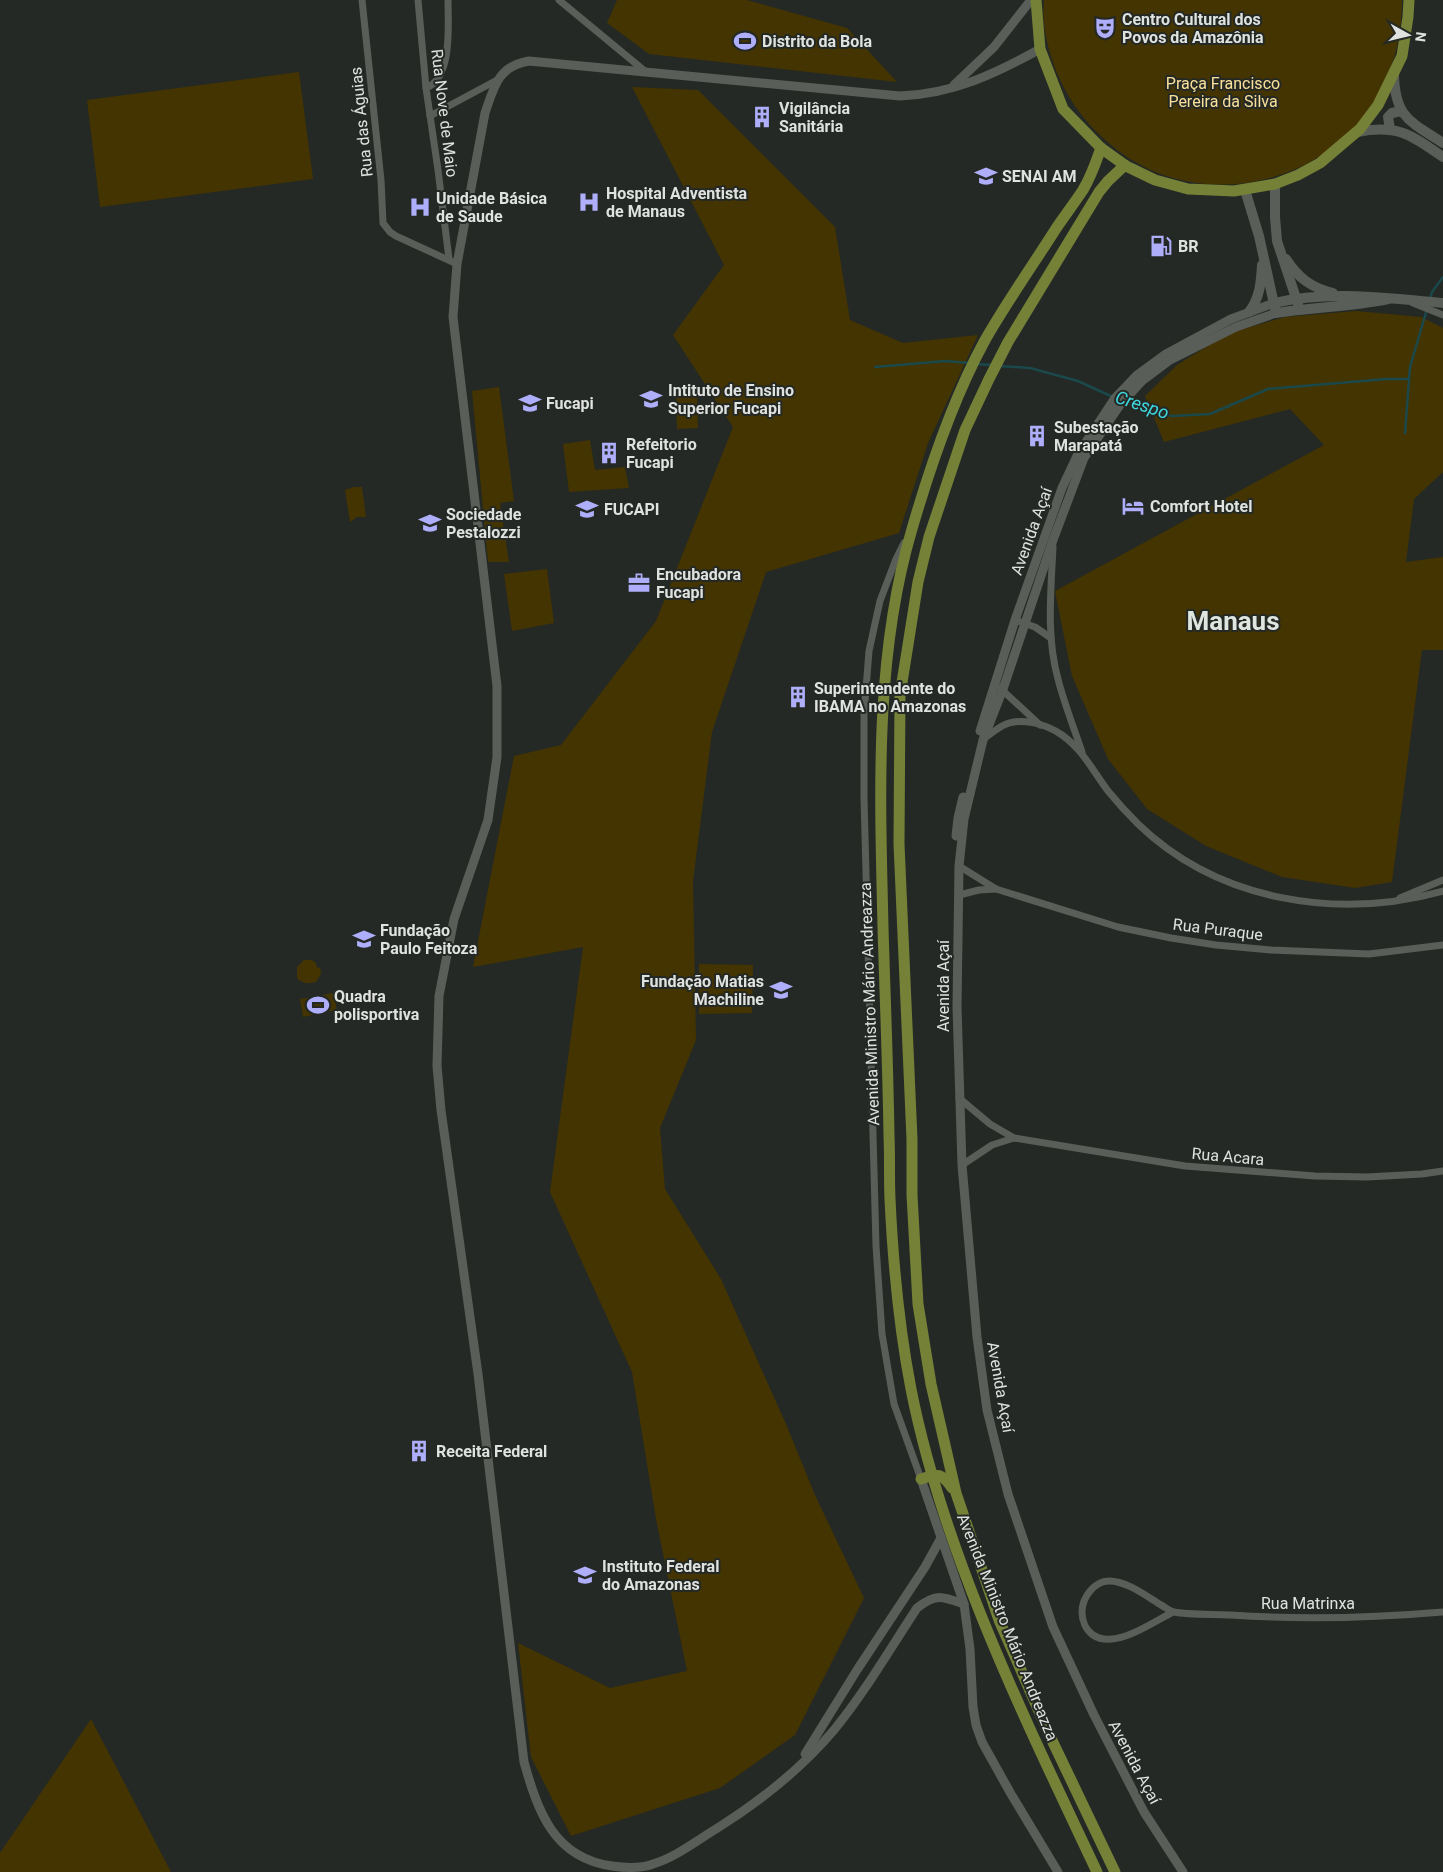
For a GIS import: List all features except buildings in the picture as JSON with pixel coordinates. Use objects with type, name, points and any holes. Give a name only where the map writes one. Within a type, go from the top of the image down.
[{"type":"main road","points":[[1036,0],[1040,49],[1062,108],[1101,148],[1125,165],[1155,180],[1188,189],[1245,190],[1274,184],[1298,175],[1320,163],[1357,132],[1378,105],[1402,56],[1408,17],[1408,0]]},
{"type":"main road","points":[[1394,75],[1396,101],[1401,111],[1409,120],[1443,143]]},
{"type":"main road","points":[[1390,129],[1388,117],[1392,112],[1401,111]]},
{"type":"main road","points":[[1357,132],[1390,129],[1412,136],[1443,158]]},
{"type":"main road","name":"Avenida Ministro Mário Andreazza","points":[[1098,1872],[1023,1715],[926,1477],[902,1337],[894,1268],[890,1197],[881,840],[883,707],[888,654],[900,577],[911,530],[936,453],[983,344],[1062,219],[1085,187],[1101,148]]},
{"type":"main road","name":"Avenida Ministro Mário Andreazza","points":[[1115,1872],[1049,1734],[999,1620],[956,1493],[931,1384],[918,1304],[912,1195],[912,1138],[900,863],[899,736],[900,695],[918,582],[929,537],[965,430],[1008,342],[1100,192],[1108,180],[1125,165]]},
{"type":"main road","points":[[1274,184],[1279,250],[1299,310]]},
{"type":"main road","points":[[1245,190],[1263,254],[1275,308]]},
{"type":"main road","points":[[1279,250],[1293,271],[1303,280],[1319,289],[1347,296]]},
{"type":"main road","points":[[1249,312],[1254,305],[1260,286],[1263,254]]},
{"type":"main road","points":[[1275,308],[1296,298],[1347,296],[1443,303]]},
{"type":"main road","points":[[1275,308],[1299,310],[1363,304],[1388,299]]},
{"type":"main road","points":[[889,1140],[912,1138]]},
{"type":"main road","points":[[926,1477],[943,1476],[956,1493]]},
{"type":"street","name":"Rua das Águias","points":[[362,0],[381,180],[383,223],[396,236],[453,262]]},
{"type":"street","name":"Rua Nove de Maio","points":[[418,0],[426,88],[453,262]]},
{"type":"street","points":[[426,88],[432,86],[438,80],[447,54],[448,0]]},
{"type":"street","points":[[559,0],[646,73]]},
{"type":"street","points":[[948,90],[994,47],[1031,0]]},
{"type":"street","points":[[964,1604],[936,1597],[929,1599],[917,1608],[857,1700],[832,1731],[774,1788],[746,1810],[676,1854],[654,1864],[637,1868],[597,1864],[578,1856],[561,1841],[546,1822],[534,1796],[524,1762],[478,1374],[441,1110],[437,1066],[439,996],[454,919],[488,820],[497,757],[497,686],[453,317],[453,262],[485,113],[493,90],[506,68],[518,63],[529,61],[900,96],[948,90],[1004,69],[1040,49]]},
{"type":"street","points":[[430,116],[499,79]]},
{"type":"street","points":[[1405,300],[1443,315]]},
{"type":"street","name":"Avenida Açaí","points":[[1183,1872],[1144,1812],[1094,1715],[1053,1626],[1008,1494],[988,1410],[978,1346],[962,1165],[957,1007],[959,866],[964,819],[983,740],[1000,687],[1015,620],[1062,488],[1078,454],[1115,398],[1136,376],[1166,354],[1231,319],[1249,312],[1275,308]]},
{"type":"street","name":"Avenida Açaí","points":[[959,866],[955,846],[958,818],[978,740],[1026,624],[1084,458],[1120,405],[1142,381],[1170,360],[1275,308]]},
{"type":"street","points":[[911,530],[896,560],[880,601],[872,634],[864,714],[864,798],[876,1246],[882,1334],[894,1404],[926,1477]]},
{"type":"street","points":[[1054,540],[1050,597],[1051,638],[1058,678],[1082,753]]},
{"type":"street","points":[[1015,620],[1040,630],[1051,638]]},
{"type":"street","points":[[1000,687],[1040,725]]},
{"type":"street","points":[[983,740],[1002,726],[1021,720],[1040,725],[1062,735],[1082,753],[1108,791],[1139,825],[1173,852],[1214,876],[1256,892],[1302,903],[1348,905],[1419,898],[1443,892]]},
{"type":"street","name":"Rua Puraque","points":[[959,866],[996,889],[1118,927],[1171,938],[1216,945],[1271,950],[1369,954],[1443,945]]},
{"type":"street","points":[[1394,901],[1443,880]]},
{"type":"street","name":"Rua Puraque","points":[[959,895],[979,890],[996,889]]},
{"type":"street","name":"Rua Acara","points":[[959,1098],[990,1124],[1014,1138],[1185,1166],[1315,1176],[1376,1176],[1443,1171]]},
{"type":"street","name":"Rua Acara","points":[[962,1165],[992,1145],[1014,1138]]},
{"type":"street","name":"Avenida Ministro Mário Andreazza","points":[[926,1477],[941,1538],[964,1604],[970,1649],[973,1707],[976,1725],[982,1742],[1010,1794],[1058,1872]]},
{"type":"street","points":[[798,1765],[844,1691],[926,1567],[941,1538]]},
{"type":"street","name":"Rua Matrinxa","points":[[1173,1612],[1126,1637],[1114,1640],[1097,1638],[1088,1631],[1084,1624],[1082,1612],[1085,1599],[1090,1591],[1098,1584],[1107,1581],[1120,1582],[1173,1612],[1282,1619],[1393,1617],[1443,1612]]},
{"type":"street","points":[[906,1596],[917,1608]]},
{"type":"street","points":[[844,1691],[857,1700]]},
{"type":"green space","name":"Distrito da Bola","points":[[617,0],[747,0],[847,28],[897,82],[649,54],[607,23]]},
{"type":"green space","name":"Praça Francisco Pereira da Silva","points":[[1044,0],[1402,0],[1402,15],[1398,44],[1384,85],[1369,110],[1346,136],[1319,157],[1289,172],[1257,181],[1223,185],[1190,182],[1157,173],[1127,157],[1107,142],[1090,125],[1068,95],[1050,54],[1045,32]]},
{"type":"green space","points":[[299,72],[313,179],[100,207],[87,100]]},
{"type":"green space","points":[[632,87],[698,90],[835,227],[850,320],[903,343],[978,335],[928,443],[899,533],[766,572],[712,732],[693,881],[696,1040],[660,1128],[665,1189],[721,1279],[786,1424],[815,1495],[864,1598],[795,1735],[720,1788],[571,1836],[531,1757],[518,1643],[610,1688],[687,1671],[656,1519],[632,1372],[550,1192],[583,947],[473,967],[514,756],[561,745],[656,621],[733,427],[673,335],[724,265]]},
{"type":"green space","points":[[1356,311],[1421,317],[1443,328],[1443,472],[1414,499],[1406,562],[1443,557],[1443,650],[1422,650],[1392,882],[1355,888],[1282,877],[1206,846],[1147,809],[1108,759],[1072,676],[1055,591],[1324,445],[1290,409],[1164,442],[1145,396],[1177,365],[1229,333],[1285,317]]},
{"type":"green space","points":[[499,387],[514,501],[500,503],[509,562],[488,562],[472,391]]},
{"type":"green space","points":[[676,390],[697,390],[698,428],[677,429]]},
{"type":"green space","points":[[590,440],[595,470],[625,467],[629,488],[569,492],[563,444]]},
{"type":"green space","points":[[362,487],[366,517],[357,517],[350,522],[345,490]]},
{"type":"green space","points":[[547,569],[554,623],[512,631],[504,574]]},
{"type":"green space","points":[[304,960],[311,960],[315,962],[318,969],[320,967],[321,974],[316,982],[306,983],[297,978],[297,967]]},
{"type":"green space","points":[[699,964],[753,965],[752,1013],[699,1014]]},
{"type":"green space","name":"Quadra polisportiva","points":[[333,993],[337,1010],[303,1017],[300,999]]},
{"type":"green space","points":[[91,1719],[171,1872],[0,1872],[0,1853]]},
{"type":"waterway","name":"Crespo","points":[[1430,299],[1432,292],[1443,277]]},
{"type":"waterway","name":"Crespo","points":[[1405,433],[1410,367],[1427,309]]},
{"type":"waterway","name":"Crespo","points":[[875,367],[945,361],[969,363]]},
{"type":"waterway","name":"Crespo","points":[[977,364],[991,365]]},
{"type":"waterway","name":"Crespo","points":[[999,366],[1030,368],[1078,381],[1113,397]]},
{"type":"waterway","name":"Crespo","points":[[1125,402],[1139,408],[1172,416],[1210,414],[1268,389],[1386,379],[1408,379]]},
{"type":"place","name":"Centro Cultural dos Povos da Amazônia","points":[[1105,28]]},
{"type":"place","name":"Distrito da Bola","points":[[745,41]]},
{"type":"place","name":"Vigilância Sanitária","points":[[762,117]]},
{"type":"place","name":"SENAI AM","points":[[986,176]]},
{"type":"place","name":"Hospital Adventista de Manaus","points":[[589,202]]},
{"type":"place","name":"Unidade Básica de Saude","points":[[420,207]]},
{"type":"place","name":"BR","points":[[1161,246]]},
{"type":"place","name":"Intituto de Ensino Superior Fucapi","points":[[651,399]]},
{"type":"place","name":"Fucapi","points":[[530,403]]},
{"type":"place","name":"Subestação Marapatá","points":[[1037,436]]},
{"type":"place","name":"Refeitorio Fucapi","points":[[609,453]]},
{"type":"place","name":"Comfort Hotel","points":[[1133,506]]},
{"type":"place","name":"FUCAPI","points":[[587,509]]},
{"type":"place","name":"Sociedade Pestalozzi","points":[[430,523]]},
{"type":"place","name":"Encubadora Fucapi","points":[[639,583]]},
{"type":"place","name":"Superintendente do IBAMA no Amazonas","points":[[798,697]]},
{"type":"place","name":"Fundação Paulo Feitoza","points":[[364,939]]},
{"type":"place","name":"Fundação Matias Machiline","points":[[781,990]]},
{"type":"place","name":"Quadra polisportiva","points":[[318,1005]]},
{"type":"place","name":"Receita Federal","points":[[419,1451]]},
{"type":"place","name":"Instituto Federal do Amazonas","points":[[585,1575]]},
{"type":"district","name":"Manaus","points":[[1233,621]]}]
